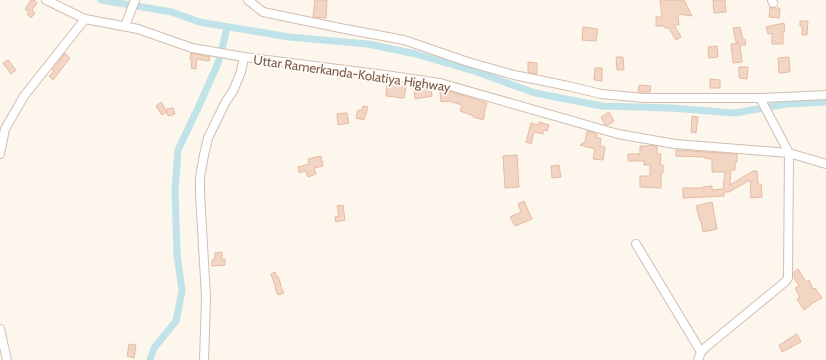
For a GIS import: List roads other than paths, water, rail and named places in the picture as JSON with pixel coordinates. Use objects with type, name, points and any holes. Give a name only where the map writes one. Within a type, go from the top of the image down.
[{"type":"street","name":"Uttar Ramerkanda-Kolatiya Highway","points":[[46,0],[86,19],[138,29],[192,48],[241,57],[440,83],[618,134],[674,144],[789,153],[826,164]]},
{"type":"street","points":[[125,26],[135,0]]},
{"type":"street","points":[[248,0],[263,12],[404,40],[468,62],[514,75],[601,94],[644,98],[761,99],[826,95]]},
{"type":"street","points":[[0,154],[5,129],[24,96],[86,19]]},
{"type":"street","points":[[204,360],[206,297],[200,194],[202,170],[208,138],[225,103],[233,91],[241,72],[241,57]]},
{"type":"street","points":[[636,244],[700,356],[785,282],[788,278],[789,153],[761,99]]},
{"type":"street","points":[[0,329],[7,360]]},
{"type":"waterway","points":[[101,0],[172,12],[199,22],[289,37],[368,44],[416,54],[477,72],[535,93],[602,106],[671,108],[735,113],[786,104],[826,102]]},
{"type":"waterway","points":[[150,360],[154,348],[176,321],[182,291],[177,254],[175,191],[178,150],[218,63],[227,27]]}]
